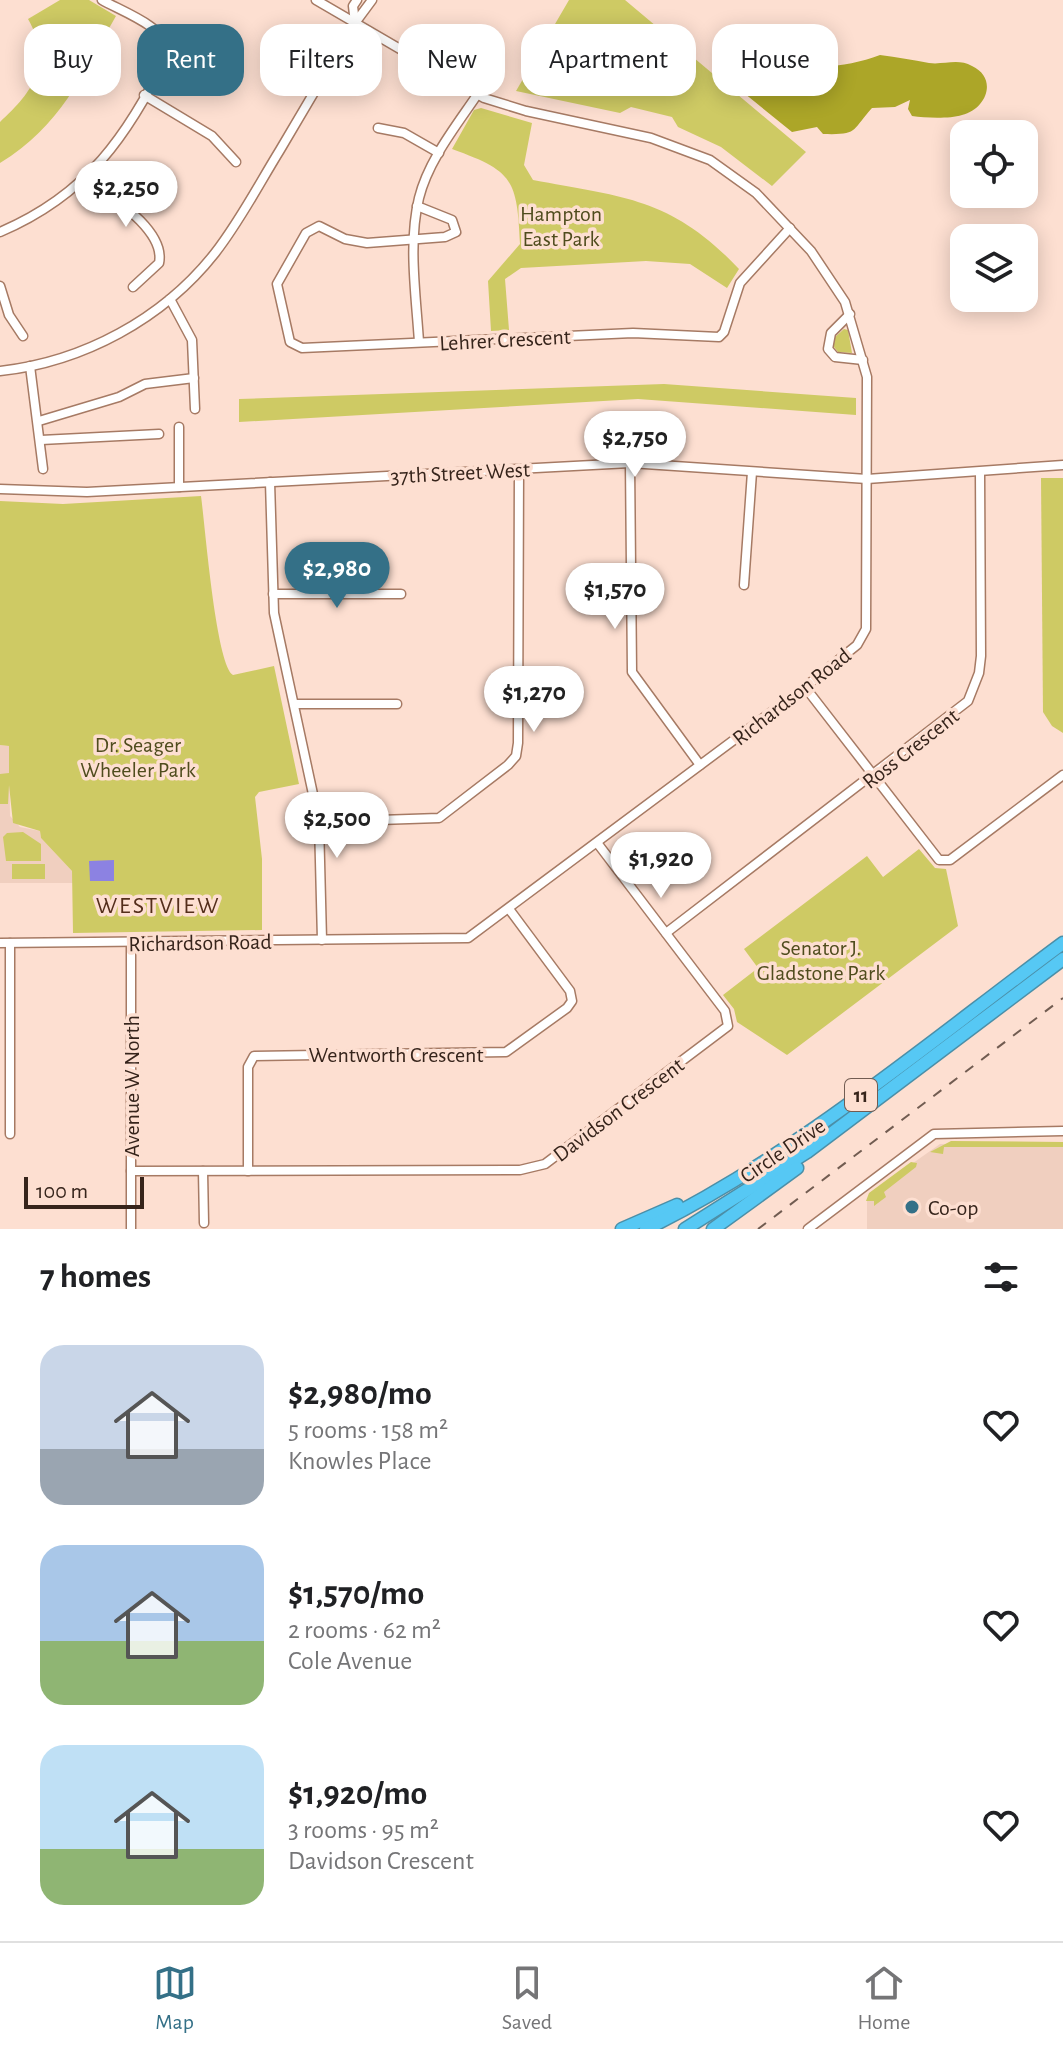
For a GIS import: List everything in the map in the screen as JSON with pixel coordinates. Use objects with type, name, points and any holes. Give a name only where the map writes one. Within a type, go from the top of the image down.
[{"type":"highway","name":"Circle Drive","points":[[646,1229],[767,1162],[1063,943]]},
{"type":"highway","name":"Circle Drive","points":[[685,1229],[807,1152],[1063,959]]},
{"type":"highway","points":[[713,1229],[800,1166],[807,1152]]},
{"type":"highway","points":[[622,1229],[767,1162]]},
{"type":"street","points":[[102,0],[143,24]]},
{"type":"street","name":"Richardson Road","points":[[316,0],[398,48]]},
{"type":"street","points":[[355,23],[353,6],[357,0]]},
{"type":"street","points":[[0,371],[30,366],[101,342],[170,299],[206,264],[234,227],[355,23],[372,0]]},
{"type":"street","points":[[0,232],[52,206],[87,179],[108,155],[143,96]]},
{"type":"street","points":[[146,96],[212,136],[236,162]]},
{"type":"street","name":"Lehrer Crescent","points":[[476,96],[439,153],[417,206],[414,240],[419,342],[633,333],[719,337],[724,332],[740,283],[790,228]]},
{"type":"street","name":"Richardson Road","points":[[5,943],[461,939],[476,934],[805,687],[857,645],[866,629],[868,390],[850,314],[830,276],[790,228],[743,182],[693,151],[651,138],[526,111],[480,96]]},
{"type":"street","points":[[378,128],[404,133],[439,153]]},
{"type":"street","points":[[87,179],[135,215],[159,247],[159,263],[133,287]]},
{"type":"street","points":[[417,206],[452,220],[457,229],[449,236],[355,242],[324,227],[314,227],[306,233],[284,270],[277,290],[288,335],[295,346],[419,342]]},
{"type":"street","points":[[0,286],[9,315],[23,336]]},
{"type":"street","points":[[170,299],[192,340],[195,409]]},
{"type":"street","points":[[850,314],[831,333],[828,349],[835,357],[863,360]]},
{"type":"street","points":[[30,366],[43,469]]},
{"type":"street","points":[[39,421],[119,397],[145,384],[194,378]]},
{"type":"street","points":[[179,427],[179,487]]},
{"type":"street","points":[[41,440],[159,434]]},
{"type":"street","points":[[630,463],[632,672],[700,765]]},
{"type":"street","name":"37th Street West","points":[[0,489],[62,492],[630,463],[867,479],[1063,465]]},
{"type":"street","points":[[319,822],[439,818],[516,756],[519,470]]},
{"type":"street","points":[[744,585],[752,472]]},
{"type":"street","name":"Ross Crescent","points":[[666,933],[959,711],[974,688],[981,656],[980,472]]},
{"type":"street","points":[[270,482],[273,594],[319,822],[322,940]]},
{"type":"street","points":[[273,594],[401,594]]},
{"type":"street","points":[[805,687],[932,854],[944,861],[1063,775]]},
{"type":"street","points":[[295,704],[397,704]]},
{"type":"street","name":"Davidson Crescent","points":[[131,1171],[520,1170],[545,1164],[728,1026],[725,1011],[598,844]]},
{"type":"street","name":"Wentworth Crescent","points":[[248,1171],[248,1067],[254,1056],[506,1052],[567,1008],[572,1001],[570,991],[509,909]]},
{"type":"street","points":[[5,943],[10,1134]]},
{"type":"street","name":"Avenue W North","points":[[131,943],[131,1229]]},
{"type":"street","points":[[808,1229],[934,1134],[1063,1131]]},
{"type":"street","points":[[203,1171],[204,1223]]},
{"type":"shaded area","points":[[880,55],[929,63],[967,64],[980,71],[985,78],[986,93],[971,112],[957,116],[912,116],[908,109],[910,100],[895,107],[872,108],[857,127],[843,134],[823,134],[817,127],[792,132],[748,96],[838,96],[838,65]]},
{"type":"shaded area","points":[[0,745],[9,746],[10,816],[20,827],[40,831],[41,838],[72,871],[74,883],[0,883]]},
{"type":"shaded area","points":[[114,860],[114,881],[90,881],[89,861]]},
{"type":"shaded area","points":[[1063,1142],[1063,1229],[867,1229],[867,1199],[872,1192],[940,1144]]},
{"type":"green space","points":[[60,0],[89,0],[116,16],[111,24],[30,24],[28,19]]},
{"type":"green space","points":[[569,0],[625,0],[654,24],[555,24]]},
{"type":"green space","points":[[696,60],[712,73],[712,96],[739,96],[806,152],[772,186],[721,147],[678,127],[672,117],[631,107],[620,113],[540,96],[696,96]]},
{"type":"green space","points":[[24,96],[69,96],[39,133],[0,163],[0,122]]},
{"type":"green space","name":"Hampton East Park","points":[[481,108],[532,123],[524,165],[533,180],[645,204],[668,214],[715,245],[739,269],[727,288],[690,264],[646,261],[521,268],[505,279],[509,330],[491,331],[488,281],[520,244],[517,205],[508,180],[488,164],[452,149],[474,110]]},
{"type":"green space","points":[[844,329],[848,330],[852,353],[838,352],[834,347],[834,338]]},
{"type":"green space","points":[[664,384],[856,398],[856,415],[638,399],[239,422],[239,399]]},
{"type":"green space","points":[[1041,478],[1063,478],[1063,733],[1052,726],[1043,712]]},
{"type":"green space","name":"Dr. Seager Wheeler Park","points":[[201,496],[216,622],[227,666],[233,675],[274,666],[299,784],[259,792],[255,797],[262,859],[262,930],[73,933],[72,871],[41,838],[40,831],[13,823],[9,785],[8,804],[0,804],[0,774],[9,773],[9,746],[0,745],[0,501],[63,504]]},
{"type":"green space","points":[[23,832],[41,844],[41,861],[6,861],[3,837],[7,833]]},
{"type":"green space","name":"Senator J. Gladstone Park","points":[[919,849],[935,868],[946,869],[958,926],[787,1055],[737,1022],[734,1009],[723,995],[758,968],[744,949],[867,856],[883,877]]},
{"type":"green space","points":[[12,864],[45,864],[45,879],[12,879]]},
{"type":"green space","points":[[951,1141],[1063,1142],[1063,1147],[944,1147],[943,1154],[930,1152]]},
{"type":"green space","points":[[911,1162],[917,1163],[916,1167],[884,1192],[886,1197],[874,1206],[874,1201],[866,1201],[869,1193]]},
{"type":"railway","points":[[758,1229],[1063,998]]},
{"type":"place","name":"Co-op","points":[[912,1207]]},
{"type":"district","name":"WESTVIEW","points":[[158,905]]}]
